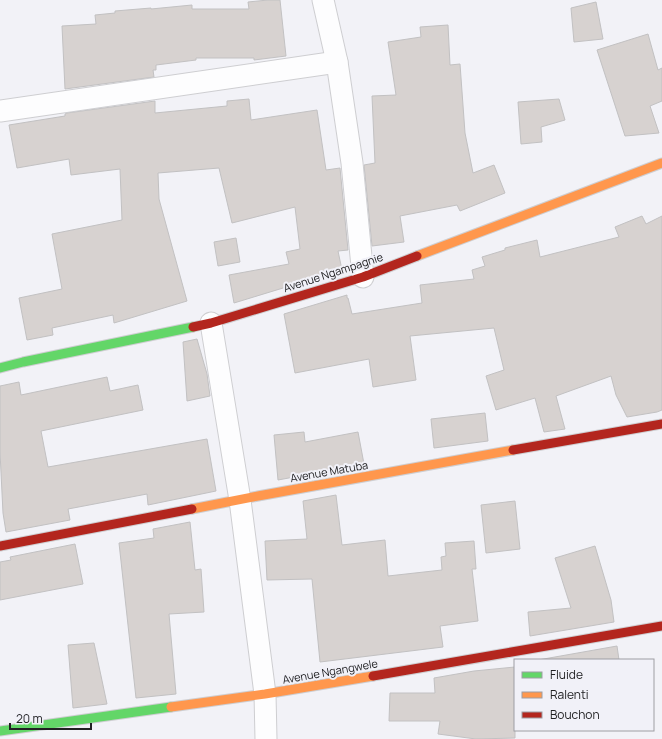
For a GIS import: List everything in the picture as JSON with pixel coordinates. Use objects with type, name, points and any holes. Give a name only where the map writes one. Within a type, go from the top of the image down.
[{"type":"street","points":[[323,0],[337,62],[352,163],[363,277]]},
{"type":"street","points":[[0,112],[337,62]]},
{"type":"street","name":"Avenue Ngampagnie","points":[[0,368],[212,323],[363,277],[662,163]]},
{"type":"street","points":[[212,323],[240,500],[265,694],[266,739]]},
{"type":"street","name":"Avenue Matuba","points":[[0,546],[240,500],[662,424]]},
{"type":"street","name":"Avenue Ngangwele","points":[[0,730],[265,694],[662,626]]},
{"type":"building","points":[[280,0],[286,56],[254,60],[254,58],[196,58],[196,60],[156,65],[156,70],[153,70],[154,77],[65,89],[62,26],[96,24],[95,15],[115,13],[115,11],[192,5],[192,9],[249,9],[248,2]]},
{"type":"building","points":[[596,2],[603,39],[574,42],[571,8]]},
{"type":"building","points":[[448,25],[450,65],[460,64],[465,133],[473,173],[494,165],[505,193],[460,211],[457,205],[400,216],[404,242],[372,246],[364,165],[375,163],[372,96],[396,95],[388,42],[421,37],[420,27]]},
{"type":"building","points":[[648,34],[658,70],[662,68],[662,101],[650,106],[659,133],[625,136],[597,50]]},
{"type":"building","points":[[249,99],[251,120],[317,110],[326,170],[340,168],[348,250],[338,251],[342,270],[234,303],[229,275],[289,264],[286,252],[300,249],[295,207],[232,223],[219,168],[158,173],[159,199],[187,301],[114,323],[113,315],[52,328],[53,335],[27,340],[19,298],[62,289],[52,234],[122,220],[120,169],[71,175],[69,159],[17,168],[9,125],[65,116],[67,113],[155,101],[155,113],[227,106],[227,101]]},
{"type":"building","points":[[559,99],[565,120],[541,127],[542,142],[521,144],[518,102]]},
{"type":"building","points":[[642,216],[646,224],[662,216],[662,410],[627,417],[616,395],[611,376],[556,396],[565,429],[544,432],[535,398],[496,410],[486,376],[504,370],[494,328],[410,336],[416,380],[373,387],[369,359],[295,373],[284,314],[347,295],[352,314],[422,303],[420,285],[474,279],[472,270],[485,266],[482,257],[505,250],[505,248],[537,240],[540,257],[619,237],[615,227]]},
{"type":"building","points":[[236,238],[240,262],[218,266],[214,242]]},
{"type":"building","points":[[197,339],[207,374],[210,396],[187,401],[183,342]]},
{"type":"building","points":[[107,377],[110,391],[138,385],[143,410],[41,431],[48,467],[207,439],[216,491],[148,505],[147,494],[68,509],[70,520],[6,532],[3,513],[0,452],[0,386],[19,382],[21,395]]},
{"type":"building","points":[[485,413],[488,441],[434,448],[431,419]]},
{"type":"building","points":[[304,432],[305,442],[358,432],[364,464],[278,480],[274,435]]},
{"type":"building","points":[[336,495],[342,545],[385,540],[388,576],[442,570],[441,557],[446,556],[445,543],[474,541],[476,569],[472,569],[478,621],[440,626],[443,647],[320,662],[312,579],[267,580],[265,541],[307,539],[303,501]]},
{"type":"building","points":[[515,501],[520,549],[486,553],[481,505]]},
{"type":"building","points":[[190,522],[195,570],[201,569],[204,612],[169,614],[176,694],[136,698],[119,543],[154,538],[153,529]]},
{"type":"building","points":[[75,544],[83,584],[0,600],[0,562],[11,560],[10,557]]},
{"type":"building","points":[[595,546],[611,600],[614,622],[530,636],[528,612],[571,608],[555,558]]},
{"type":"building","points":[[94,643],[107,704],[73,708],[68,645]]},
{"type":"building","points":[[617,646],[619,659],[544,659]]},
{"type":"building","points":[[514,667],[515,738],[476,739],[438,734],[440,721],[389,721],[390,693],[435,693],[434,678],[474,671]]},
{"type":"traffic: fast","points":[[0,368],[193,327]]},
{"type":"traffic: fast","points":[[0,731],[171,707]]},
{"type":"traffic: slow","points":[[417,256],[662,163]]},
{"type":"traffic: slow","points":[[192,509],[513,450]]},
{"type":"traffic: slow","points":[[171,707],[265,694],[373,676]]},
{"type":"traffic: jam","points":[[193,327],[211,323],[363,277],[417,256]]},
{"type":"traffic: jam","points":[[513,450],[662,424]]},
{"type":"traffic: jam","points":[[0,546],[192,509]]},
{"type":"traffic: jam","points":[[373,676],[662,626]]}]
